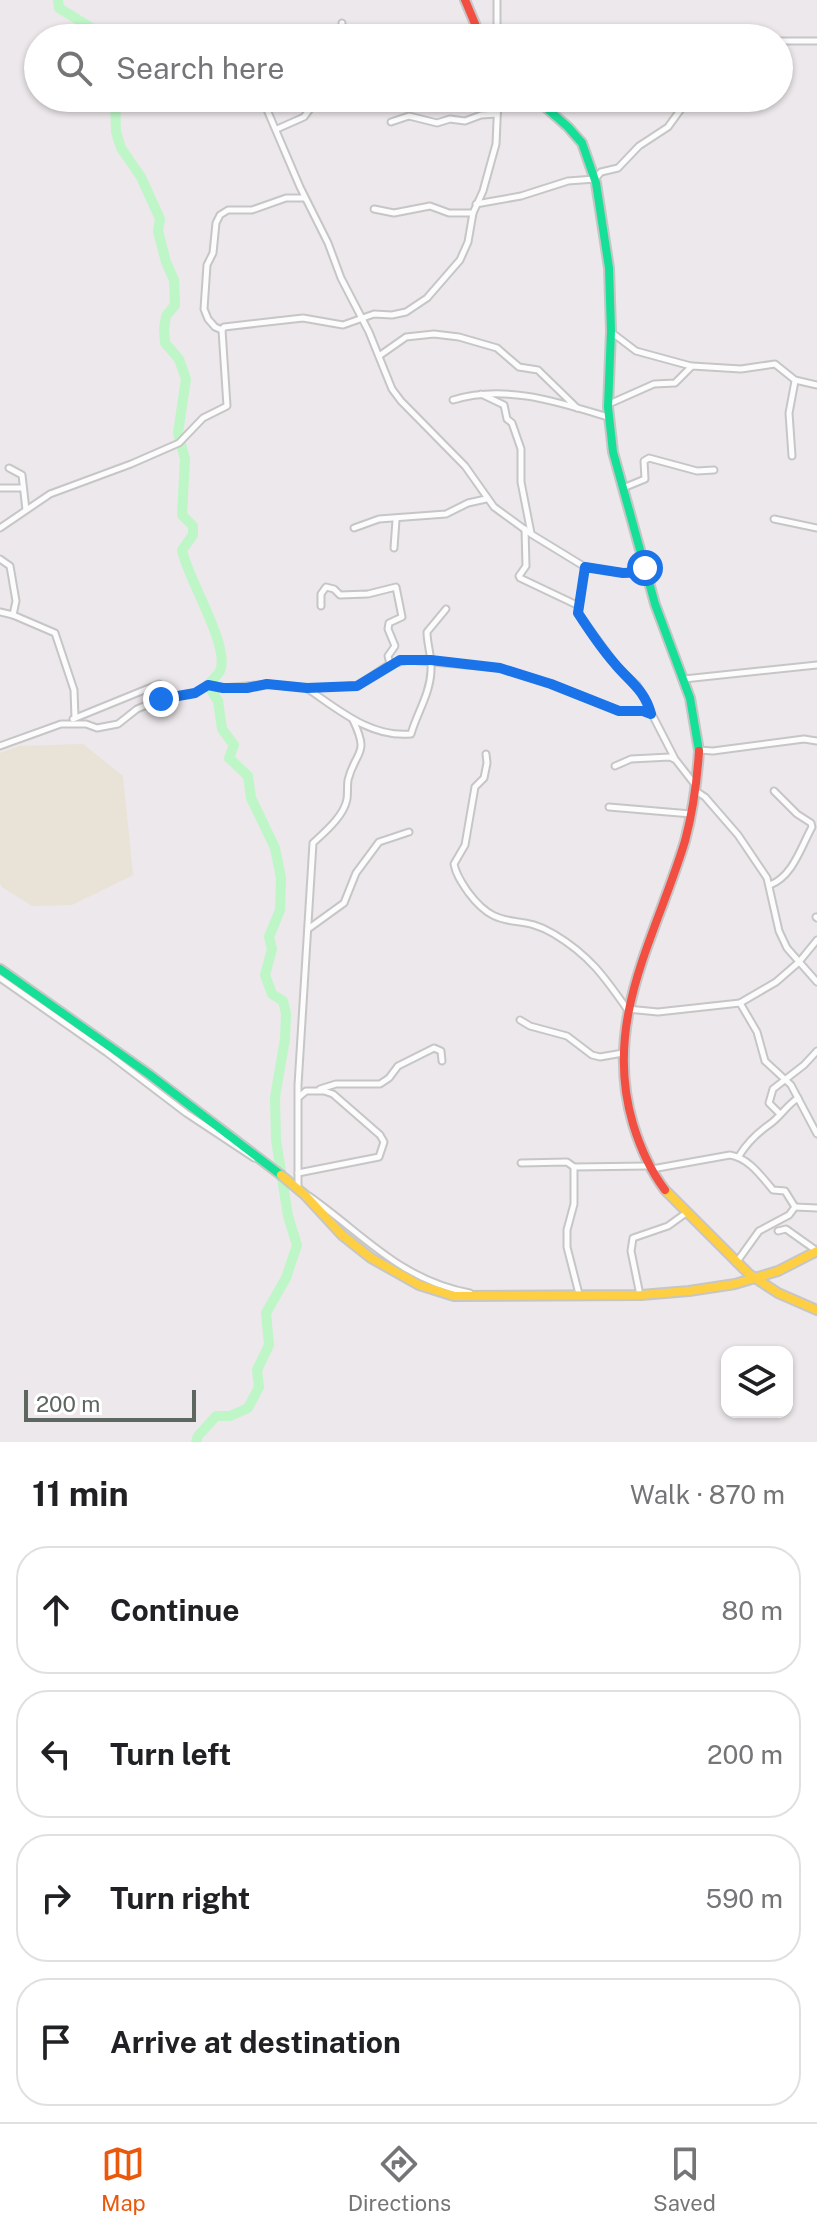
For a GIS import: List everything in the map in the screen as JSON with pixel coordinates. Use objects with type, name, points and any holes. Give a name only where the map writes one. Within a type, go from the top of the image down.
[{"type":"street","points":[[465,0],[475,24]]},
{"type":"street","points":[[497,0],[497,24]]},
{"type":"street","points":[[793,41],[817,41]]},
{"type":"street","points":[[269,112],[392,389],[411,413],[465,466],[486,499],[531,534],[585,567],[623,573],[646,572]]},
{"type":"street","points":[[277,129],[304,117],[308,112]]},
{"type":"street","points":[[552,112],[582,142],[595,179],[607,254],[611,332],[608,417],[613,452],[646,572],[693,710],[699,750],[691,814],[627,1009],[623,1053],[635,1132],[650,1168],[664,1189],[736,1263],[756,1280],[817,1310]]},
{"type":"street","points":[[476,204],[521,196],[568,181],[595,179],[601,172],[618,168],[639,146],[668,127],[679,112]]},
{"type":"street","points":[[222,330],[224,327],[303,318],[343,325],[361,317],[406,312],[431,294],[460,260],[496,144],[497,114],[437,123],[409,116],[391,122]]},
{"type":"street","points":[[222,330],[208,319],[204,309],[207,265],[213,253],[216,223],[220,215],[228,210],[252,210],[286,198],[306,198]]},
{"type":"street","points":[[374,209],[394,213],[430,206],[449,213],[473,213]]},
{"type":"street","points":[[0,528],[50,494],[179,443],[203,418],[227,406],[222,330]]},
{"type":"street","points":[[611,332],[636,351],[692,366],[741,369],[775,364],[795,380],[817,385]]},
{"type":"street","points":[[379,356],[406,337],[434,334],[459,337],[497,348],[519,367],[538,370],[577,408]]},
{"type":"street","points":[[608,404],[654,384],[675,383],[692,366]]},
{"type":"street","points":[[792,456],[789,413],[797,384],[795,380]]},
{"type":"street","points":[[453,400],[481,394],[533,396],[608,417]]},
{"type":"street","points":[[481,394],[504,405],[507,419],[512,423],[521,449],[521,482],[531,534]]},
{"type":"street","points":[[623,488],[645,479],[644,461],[649,458],[697,471],[714,470]]},
{"type":"street","points":[[9,468],[22,475],[26,510]]},
{"type":"street","points":[[0,488],[22,488]]},
{"type":"street","points":[[354,528],[379,519],[446,514],[468,503],[486,499]]},
{"type":"street","points":[[394,548],[396,519]]},
{"type":"street","points":[[774,519],[817,528]]},
{"type":"street","points":[[525,529],[526,566],[520,578],[579,606]]},
{"type":"street","points":[[0,559],[10,566],[16,601],[13,615]]},
{"type":"street","points":[[585,567],[578,613],[618,668],[637,685],[675,759],[696,789],[738,835],[770,885],[779,931],[799,962],[817,982]]},
{"type":"street","points":[[321,606],[321,594],[326,587],[340,595],[368,594],[396,587],[402,617],[389,623],[388,629],[395,646],[388,656],[390,664]]},
{"type":"street","points":[[307,688],[353,720],[373,728],[411,734],[431,675],[427,632],[446,609]]},
{"type":"street","points":[[0,612],[55,633],[74,690],[75,718]]},
{"type":"street","points":[[61,724],[86,724],[97,728],[118,724],[161,699],[195,693],[208,685],[247,688],[267,684],[307,688],[357,686],[400,660],[431,660],[500,668],[619,711],[651,714]]},
{"type":"street","points":[[684,679],[817,665]]},
{"type":"street","points":[[0,746],[159,684]]},
{"type":"street","points":[[298,1188],[298,1100],[313,843],[327,834],[344,807],[349,776],[362,740],[353,720]]},
{"type":"street","points":[[699,750],[741,749],[804,739],[817,741]]},
{"type":"street","points":[[486,754],[484,778],[475,787],[465,845],[454,864],[462,883],[490,916],[538,925],[572,945],[593,962],[627,1009],[658,1012],[740,1003],[776,982],[799,962],[817,940]]},
{"type":"street","points":[[615,766],[631,759],[675,759]]},
{"type":"street","points":[[770,885],[788,873],[812,827],[774,791]]},
{"type":"street","points":[[609,807],[691,814]]},
{"type":"street","points":[[308,930],[344,903],[356,873],[379,842],[409,832]]},
{"type":"street","points":[[0,969],[129,1058],[268,1167]]},
{"type":"street","points":[[0,978],[186,1113],[298,1188],[354,1248],[380,1265],[443,1293],[640,1295],[756,1280],[817,1251],[786,1229],[778,1231]]},
{"type":"street","points":[[740,1003],[757,1032],[765,1061],[791,1085],[817,1134]]},
{"type":"street","points":[[520,1020],[567,1036],[592,1055],[600,1057],[623,1053]]},
{"type":"street","points":[[298,1100],[306,1091],[336,1084],[380,1084],[398,1066],[434,1048],[441,1051],[442,1061]]},
{"type":"street","points":[[779,1113],[769,1103],[773,1089],[817,1051]]},
{"type":"street","points":[[298,1173],[347,1162],[372,1161],[379,1157],[384,1142],[341,1099],[316,1090]]},
{"type":"street","points":[[739,1156],[757,1133],[798,1098]]},
{"type":"street","points":[[521,1163],[567,1162],[574,1167],[650,1168],[739,1156],[773,1190],[785,1191],[795,1207]]},
{"type":"street","points":[[574,1167],[574,1204],[568,1223],[567,1247],[579,1294]]},
{"type":"street","points":[[795,1207],[817,1208]]},
{"type":"street","points":[[736,1263],[759,1231],[789,1215],[795,1207]]},
{"type":"street","points":[[640,1295],[631,1251],[633,1238],[668,1226],[686,1213]]},
{"type":"shaded area","points":[[83,744],[123,776],[133,875],[72,905],[32,906],[0,883],[0,753],[19,746]]},
{"type":"waterway","points":[[58,0],[59,8],[85,24]]},
{"type":"waterway","points":[[115,112],[116,132],[121,148],[141,177],[160,219],[158,231],[174,280],[175,305],[166,316],[165,343],[179,359],[186,379],[178,433],[185,459],[182,515],[193,526],[193,535],[182,550],[214,630],[222,660],[220,671],[208,685],[218,701],[222,729],[234,745],[229,758],[248,776],[251,798],[275,848],[281,878],[280,910],[269,937],[272,949],[265,975],[272,994],[283,1001],[286,1013],[275,1097],[276,1140],[288,1216],[297,1245],[286,1278],[266,1313],[269,1345],[257,1370],[259,1387],[248,1408],[230,1416],[216,1416],[196,1442]]},
{"type":"traffic: fast","points":[[551,112],[582,143],[596,183],[609,268],[611,331],[608,407],[613,452],[655,604],[690,698],[699,751]]},
{"type":"traffic: fast","points":[[0,969],[150,1075],[281,1175]]},
{"type":"traffic: slow","points":[[281,1175],[305,1195],[342,1235],[371,1258],[419,1285],[454,1296],[641,1295],[689,1291],[735,1284],[778,1271],[817,1251]]},
{"type":"traffic: slow","points":[[665,1190],[749,1274],[778,1293],[817,1310]]},
{"type":"traffic: jam","points":[[465,0],[475,24]]},
{"type":"traffic: jam","points":[[665,1190],[646,1158],[633,1124],[625,1086],[624,1049],[636,980],[685,841],[699,751]]},
{"type":"route","points":[[161,699],[195,693],[208,685],[223,688],[267,684],[307,688],[357,686],[400,660],[431,660],[500,668],[619,711],[651,714],[637,685],[607,655],[578,613],[585,567],[623,573],[646,572],[645,568]]}]
